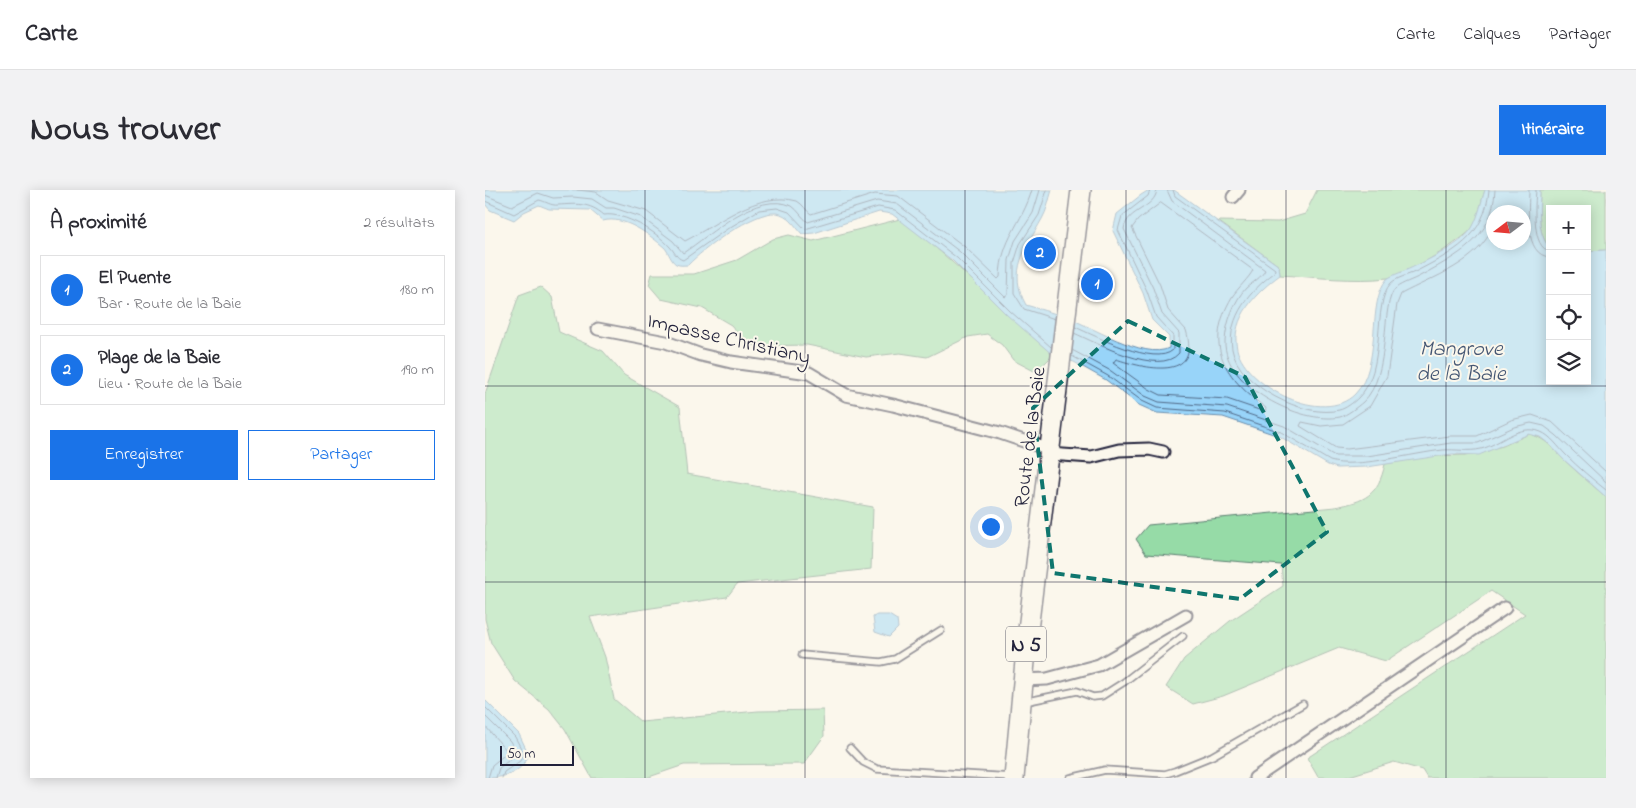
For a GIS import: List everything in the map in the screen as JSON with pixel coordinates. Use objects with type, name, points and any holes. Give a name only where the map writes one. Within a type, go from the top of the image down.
[{"type":"main road","name":"Route de la Baie","points":[[1014,778],[1022,680],[1081,190]]},
{"type":"street","name":"Impasse Christiany","points":[[598,329],[667,342],[701,355],[731,362],[809,373],[846,395],[893,405],[1000,433],[1049,452],[1091,457],[1111,451],[1140,449],[1163,452]]},
{"type":"street","points":[[1255,778],[1505,608]]},
{"type":"street","points":[[1022,680],[1047,679],[1099,665],[1185,615]]},
{"type":"lane","points":[[802,655],[881,662],[895,659],[941,630]]},
{"type":"lane","points":[[1020,702],[1077,691],[1093,697],[1102,696],[1124,682],[1183,636]]},
{"type":"lane","points":[[1069,778],[1105,770],[1165,774],[1175,772],[1212,756],[1303,704]]},
{"type":"lane","points":[[850,748],[863,762],[877,769],[1014,778]]},
{"type":"highlighted area","points":[[1128,321],[1245,377],[1327,532],[1240,599],[1053,573],[1033,408]]},
{"type":"green space","points":[[1317,190],[1485,190],[1475,223],[1468,233],[1420,265],[1388,278],[1348,279],[1280,275],[1279,266],[1218,221],[1278,222],[1305,214]]},
{"type":"green space","points":[[1540,190],[1606,190],[1606,250],[1591,251],[1591,205],[1546,205],[1546,242],[1541,228],[1539,213]]},
{"type":"green space","points":[[900,219],[959,268],[1053,355],[1040,368],[1034,371],[1013,360],[1002,345],[987,334],[968,337],[927,357],[900,353],[866,357],[807,345],[757,346],[747,344],[731,325],[702,308],[661,299],[649,285],[652,274],[694,274],[737,260],[773,239],[789,235],[813,241]]},
{"type":"green space","points":[[541,287],[552,297],[559,332],[603,351],[624,375],[680,407],[687,474],[873,507],[871,569],[737,584],[727,597],[590,617],[605,657],[614,699],[641,722],[758,711],[823,710],[824,736],[804,764],[684,765],[646,778],[592,778],[565,729],[549,709],[515,681],[491,643],[485,619],[485,394],[519,295]]},
{"type":"green space","points":[[1529,434],[1540,438],[1548,444],[1606,497],[1606,778],[1427,778],[1422,770],[1394,762],[1343,778],[1318,777],[1307,758],[1525,614],[1491,591],[1386,661],[1339,648],[1223,696],[1193,704],[1166,687],[1184,659],[1230,621],[1283,586],[1281,565],[1146,554],[1136,539],[1148,525],[1345,505],[1362,499],[1374,490],[1382,475],[1385,464],[1432,456],[1465,455],[1503,446]]},
{"type":"water","name":"Mangrove de la Baie","points":[[485,190],[1052,190],[1045,212],[1025,250],[1018,270],[1018,281],[1026,305],[1074,320],[1132,346],[1159,351],[1169,348],[1169,337],[1152,320],[1143,293],[1113,231],[1117,214],[1141,195],[1149,190],[1174,190],[1279,266],[1280,275],[1255,297],[1242,316],[1236,338],[1237,349],[1243,363],[1255,377],[1288,398],[1306,404],[1325,406],[1341,403],[1355,394],[1364,382],[1372,351],[1377,303],[1381,289],[1387,279],[1436,256],[1462,239],[1475,222],[1485,190],[1540,190],[1539,213],[1541,228],[1546,242],[1546,385],[1591,385],[1591,251],[1606,250],[1606,497],[1549,444],[1540,437],[1529,434],[1479,455],[1452,454],[1367,467],[1337,468],[1328,465],[1279,436],[1223,417],[1157,413],[1139,405],[1106,380],[1074,362],[1053,355],[1007,315],[953,261],[892,214],[879,212],[814,233],[802,234],[784,216],[776,213],[767,214],[742,224],[729,232],[688,265],[677,265],[665,248],[652,237],[628,223],[611,220],[603,221],[590,210],[549,209],[539,205],[524,212],[514,220],[490,210],[485,204]]},
{"type":"water","points":[[889,615],[897,620],[898,628],[889,637],[875,632],[873,617]]},
{"type":"water","points":[[485,700],[519,734],[529,755],[521,767],[505,776],[485,778]]},
{"type":"place","name":"Plage de la Baie","points":[[1040,253]]},
{"type":"place","name":"El Puente","points":[[1097,284]]}]
